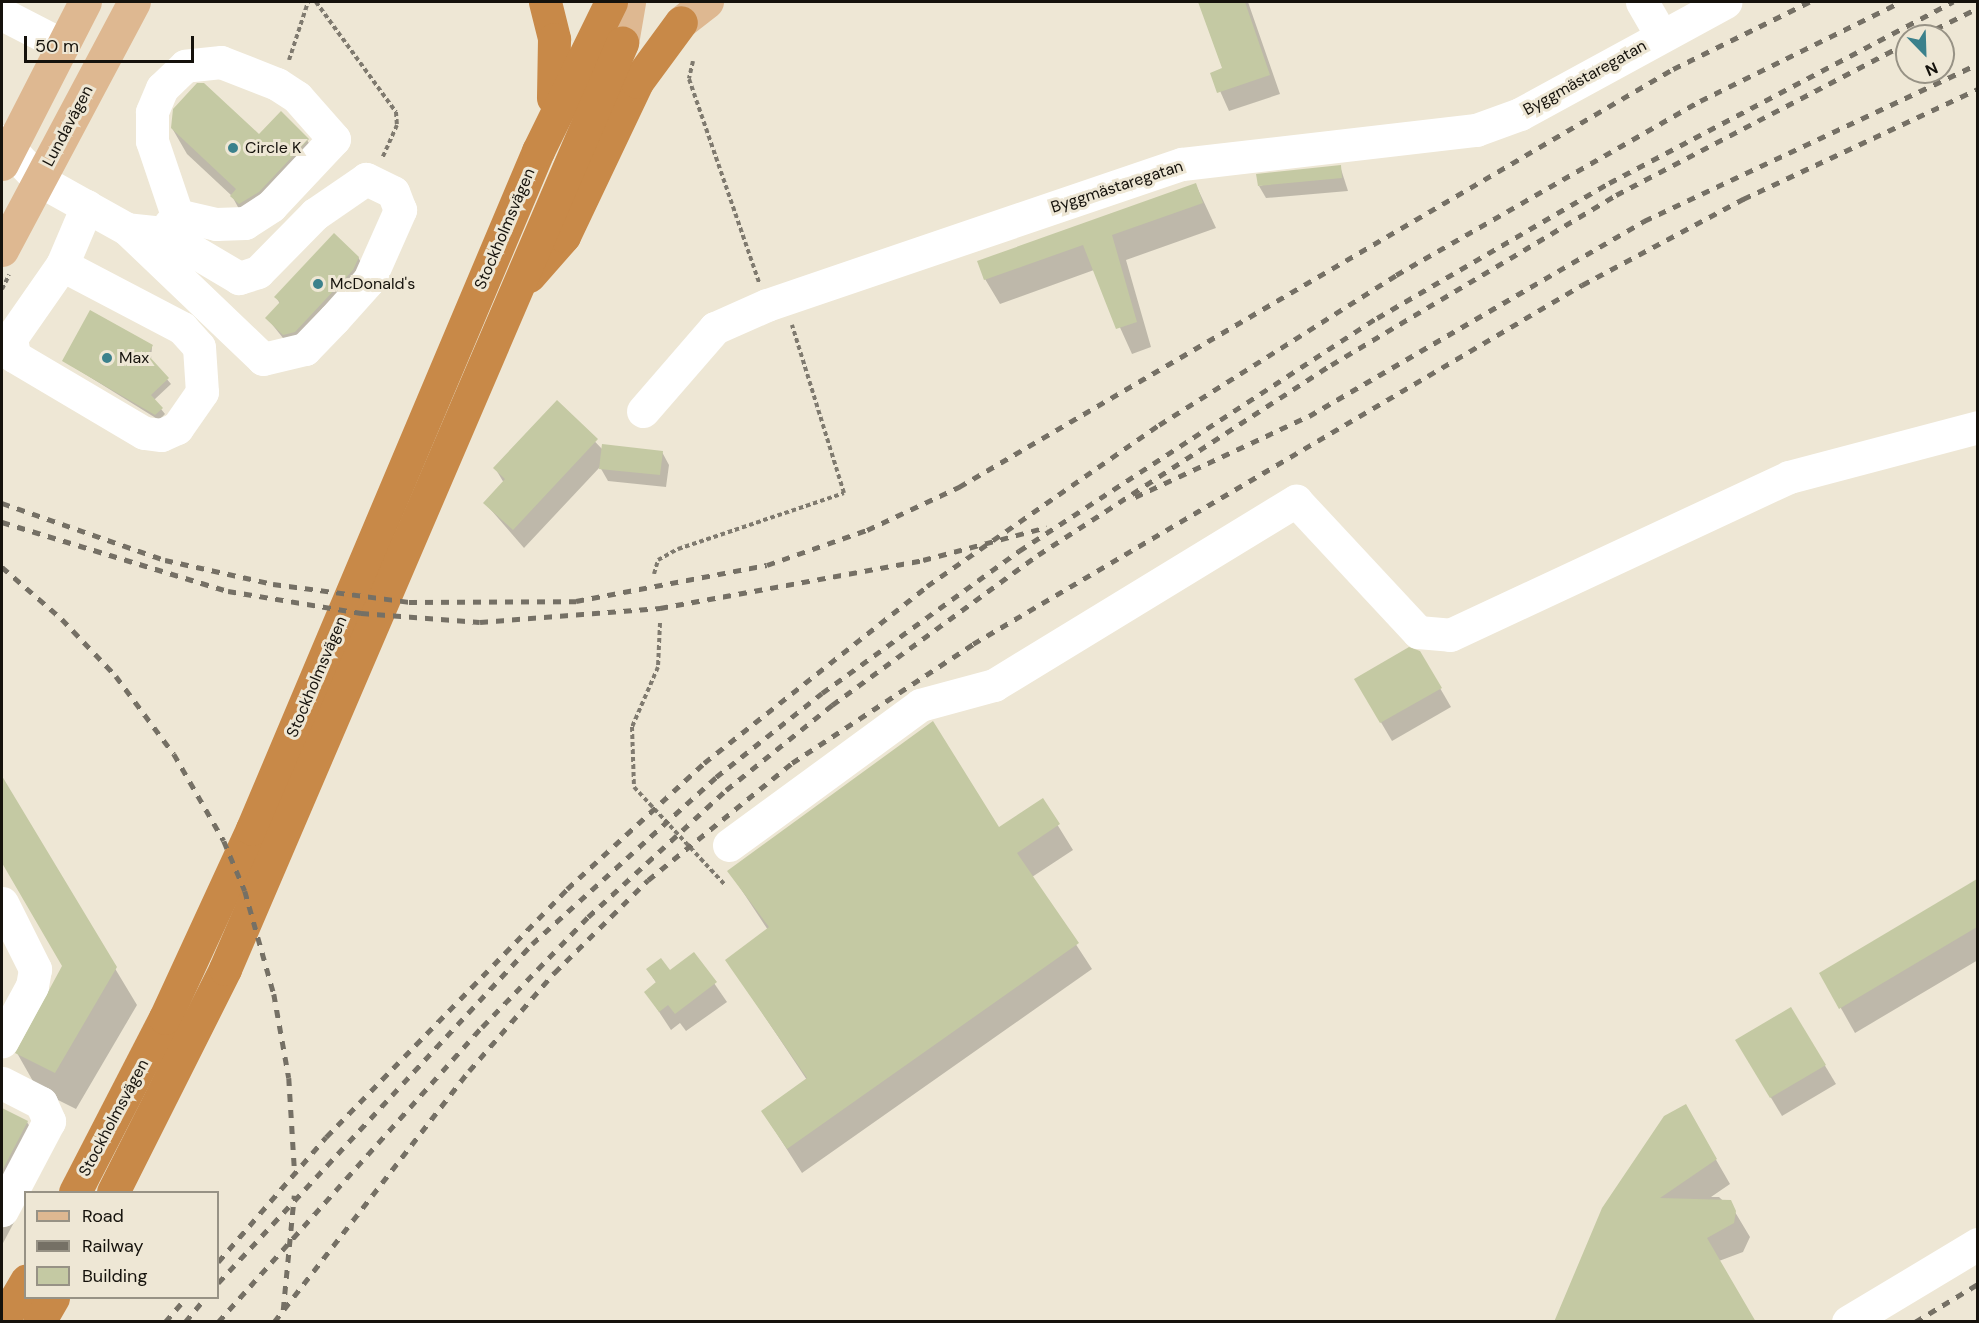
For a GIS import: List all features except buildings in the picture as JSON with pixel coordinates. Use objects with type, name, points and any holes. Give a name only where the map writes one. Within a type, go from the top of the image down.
[{"type":"highway","points":[[538,151],[557,66],[545,2]]},
{"type":"highway","points":[[538,151],[611,2]]},
{"type":"highway","name":"Stockholmsvägen","points":[[509,297],[564,237],[638,82],[681,22]]},
{"type":"highway","name":"Stockholmsvägen","points":[[114,1191],[225,969],[362,658],[509,297],[622,44]]},
{"type":"highway","name":"Stockholmsvägen","points":[[76,1191],[165,1018],[252,829],[538,151]]},
{"type":"highway","points":[[2,1322],[24,1284]]},
{"type":"highway","points":[[39,1322],[52,1299]]},
{"type":"main road","points":[[4,151],[85,2]]},
{"type":"main road","name":"Lundavägen","points":[[2,250],[134,2]]},
{"type":"main road","points":[[622,44],[629,2]]},
{"type":"main road","points":[[681,22],[707,2]]},
{"type":"street","points":[[1642,2],[1662,36]]},
{"type":"street","name":"Byggmästaregatan","points":[[643,411],[715,328],[775,302],[1182,164],[1476,130],[1520,114],[1725,2]]},
{"type":"street","points":[[2,14],[62,45]]},
{"type":"street","points":[[4,151],[39,180],[127,229],[166,236],[227,275],[249,277],[315,214],[354,184],[374,179],[398,200],[385,251],[369,280],[334,319],[291,356],[262,359],[166,236],[152,141],[152,112],[162,88],[185,66],[221,62],[277,84],[297,97],[334,139],[271,206],[245,223],[216,224],[166,236]]},
{"type":"street","points":[[62,265],[182,328],[199,347],[202,392],[177,428],[161,435],[144,432],[14,356],[11,338],[62,265],[87,206]]},
{"type":"street","points":[[729,845],[920,705],[994,685],[1296,501],[1418,632],[1450,635],[1790,477],[1977,428]]},
{"type":"street","points":[[2,903],[35,969],[32,986],[2,1041]]},
{"type":"street","points":[[2,1083],[41,1103],[49,1121],[2,1210]]},
{"type":"street","points":[[1848,1322],[1977,1245]]},
{"type":"path","points":[[277,84],[299,39],[308,2]]},
{"type":"path","points":[[316,2],[396,112],[397,125],[374,179]]},
{"type":"path","points":[[654,574],[658,560],[678,549],[844,493],[775,302],[689,79],[693,61]]},
{"type":"path","points":[[660,623],[658,667],[632,727],[634,786],[725,885]]},
{"type":"railway","points":[[2,503],[165,560],[273,584],[409,602],[576,601],[767,565],[867,530],[959,487],[1673,69],[1809,2]]},
{"type":"railway","points":[[219,1261],[326,1137],[567,889],[704,763],[927,586],[1159,425],[1396,275],[1700,101],[1900,2]]},
{"type":"railway","points":[[219,1282],[532,944],[716,777],[822,693],[1019,551],[1377,318],[1609,183],[1953,2]]},
{"type":"railway","points":[[1945,24],[1978,8]]},
{"type":"railway","points":[[218,1322],[482,1027],[588,917],[726,790],[832,705],[1038,555],[1331,365],[1616,195],[1895,49]]},
{"type":"railway","points":[[1135,497],[1309,416],[1644,221],[1978,64]]},
{"type":"railway","points":[[274,1322],[469,1071],[554,973],[648,880],[792,763],[973,644],[1582,285],[1743,199],[1978,89]]},
{"type":"railway","points":[[2,522],[228,591],[361,613],[480,622],[660,608],[923,560],[1047,527]]},
{"type":"railway","points":[[2,567],[62,619],[116,676],[174,754],[224,841],[245,891],[274,994],[289,1078],[295,1175]]},
{"type":"railway","points":[[283,1310],[294,1196]]},
{"type":"railway","points":[[1915,1322],[1978,1284]]},
{"type":"railway","points":[[165,1322],[185,1299]]},
{"type":"railway","points":[[185,1322],[204,1299]]},
{"type":"place","name":"Circle K","points":[[233,148]]},
{"type":"place","name":"McDonald's","points":[[318,284]]},
{"type":"place","name":"Max","points":[[107,358]]}]
